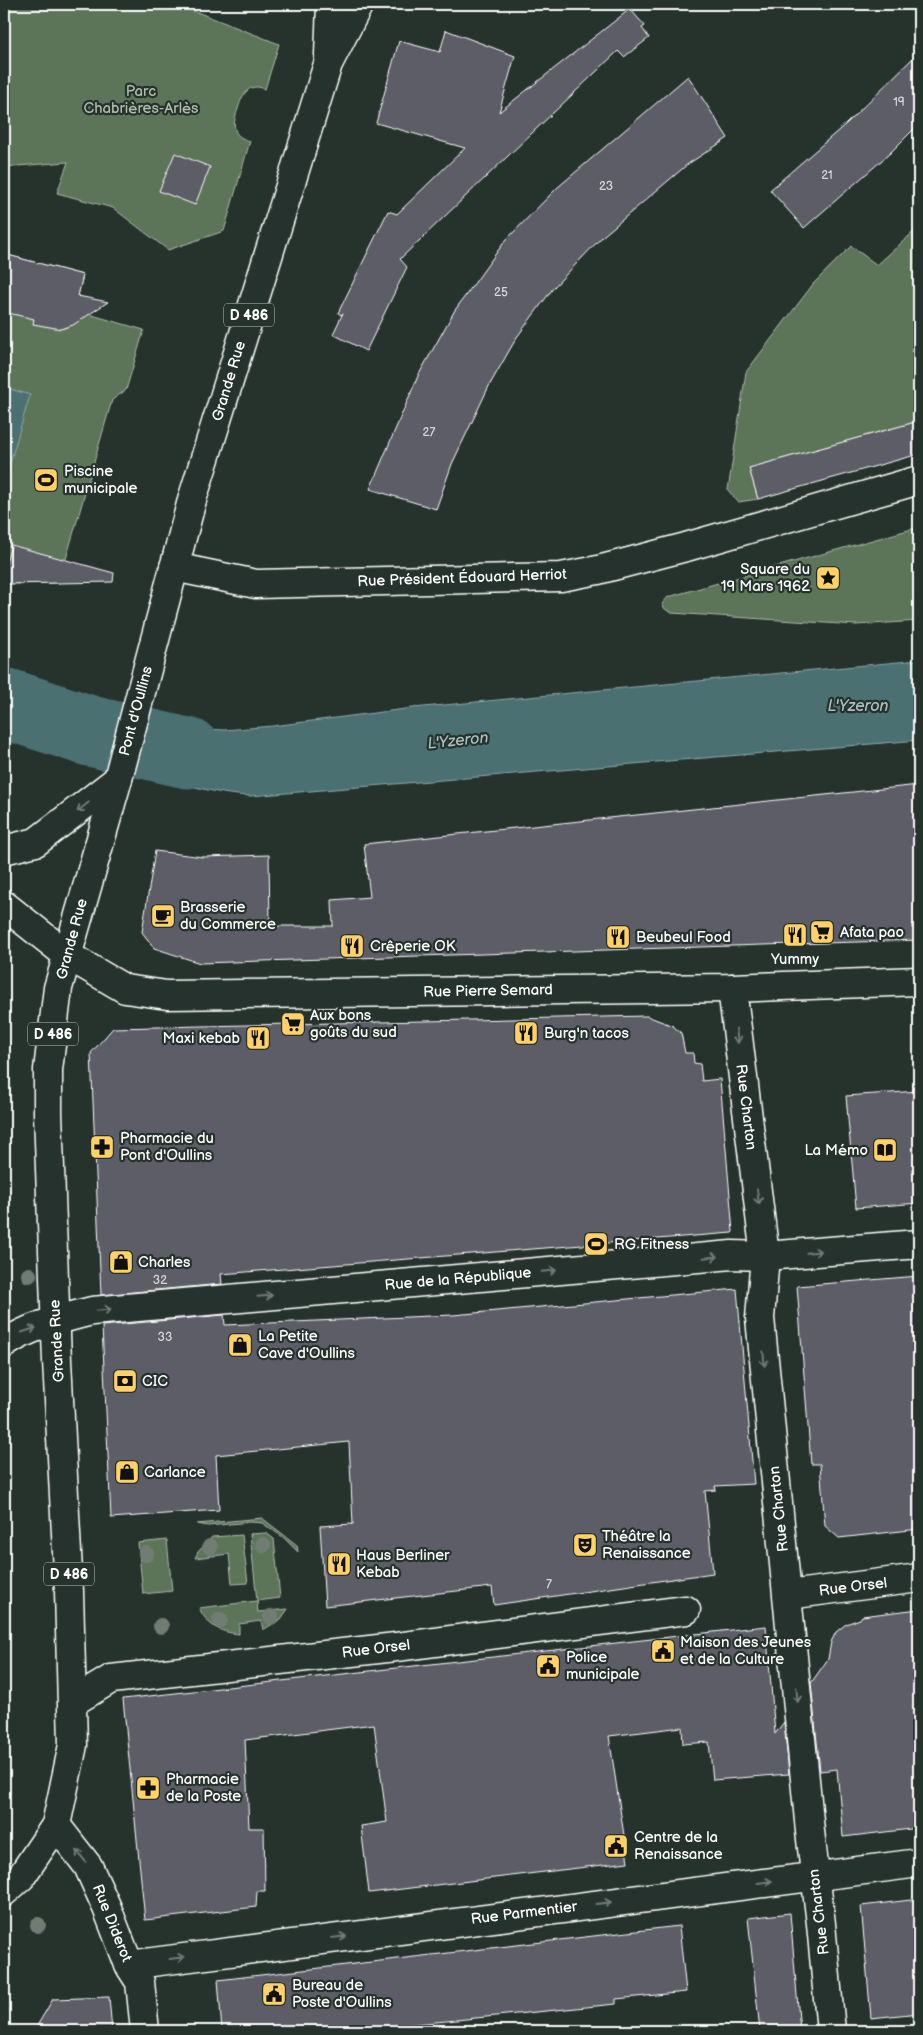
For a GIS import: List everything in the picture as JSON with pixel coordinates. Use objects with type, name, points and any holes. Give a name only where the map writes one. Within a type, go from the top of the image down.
[{"type":"street","name":"Grande Rue","points":[[328,64],[331,4]]},
{"type":"street","name":"Grande Rue","points":[[153,644],[192,500],[328,64],[359,4]]},
{"type":"street","name":"Rue Président Édouard Herriot","points":[[174,567],[256,584],[561,577],[598,570],[686,547],[919,480]]},
{"type":"street","name":"Pont d'Oullins","points":[[118,779],[153,644]]},
{"type":"street","name":"Grande Rue","points":[[4,1892],[21,1877],[56,1825],[73,1745],[69,1591],[56,1320],[48,1070],[58,988],[118,779]]},
{"type":"street","points":[[4,850],[36,842],[118,779]]},
{"type":"street","name":"Rue Pierre Semard","points":[[4,905],[67,955],[125,989],[167,995],[732,988],[919,981]]},
{"type":"street","name":"Rue Charton","points":[[732,988],[765,1256],[760,1318],[814,1877],[821,1924],[831,2031]]},
{"type":"street","name":"Rue de la République","points":[[4,1344],[19,1334],[56,1320],[92,1311],[732,1255],[765,1256],[919,1244]]},
{"type":"street","name":"Rue Orsel","points":[[788,1595],[919,1578]]},
{"type":"street","name":"Rue Orsel","points":[[73,1702],[111,1679],[396,1647],[686,1610]]},
{"type":"street","name":"Rue Diderot","points":[[56,1825],[88,1866],[108,1908],[129,1964],[140,1982],[145,2031]]},
{"type":"street","name":"Rue Parmentier","points":[[129,1964],[919,1864]]},
{"type":"green space","name":"Parc Chabrières-Arlès","points":[[4,4],[181,4],[189,9],[279,44],[265,89],[254,87],[247,91],[236,116],[234,127],[237,134],[250,141],[224,231],[168,250],[113,208],[57,193],[68,162],[4,167]]},
{"type":"green space","points":[[919,227],[919,421],[749,468],[758,499],[738,502],[728,490],[746,372],[814,283],[851,246],[877,265]]},
{"type":"green space","name":"Piscine municipale","points":[[4,254],[83,275],[78,296],[85,313],[144,330],[126,390],[112,400],[59,583],[4,584]]},
{"type":"green space","name":"Square du 19 Mars 1962","points":[[919,527],[919,621],[856,625],[672,613],[665,609],[662,604],[668,597]]},
{"type":"green space","points":[[262,1518],[297,1545],[298,1552],[283,1537],[262,1523],[251,1522],[208,1526],[197,1524]]},
{"type":"green space","points":[[266,1533],[274,1539],[280,1598],[257,1601],[250,1534]]},
{"type":"green space","points":[[242,1535],[248,1583],[232,1584],[229,1554],[195,1558],[212,1537]]},
{"type":"green space","points":[[167,1540],[172,1591],[143,1594],[138,1543]]},
{"type":"green space","points":[[257,1601],[258,1612],[288,1609],[281,1619],[263,1630],[261,1621],[239,1624],[239,1634],[220,1630],[210,1624],[199,1608]]},
{"type":"water","points":[[4,387],[30,395],[4,483]]},
{"type":"water","name":"L'Yzeron","points":[[919,660],[919,740],[251,796],[230,794],[188,785],[86,749],[95,715],[188,728],[224,730],[273,726],[413,708]]},
{"type":"building","points":[[630,9],[645,26],[642,28],[649,38],[624,57],[618,51],[400,259],[407,267],[366,351],[333,334],[343,313],[341,315],[338,313],[388,211],[397,214],[465,148],[376,123],[399,41],[440,52],[446,30],[515,56],[499,112]]},
{"type":"building","points":[[919,52],[919,124],[889,154],[804,228],[770,190],[847,123]]},
{"type":"building","points":[[688,76],[728,138],[688,164],[603,236],[554,287],[517,337],[489,386],[452,464],[436,509],[370,489],[418,376],[455,310],[505,241],[557,188]]},
{"type":"building","points":[[175,153],[210,167],[195,205],[159,191]]},
{"type":"building","points":[[4,254],[83,275],[78,296],[108,302],[73,325],[61,329],[33,324],[34,319],[4,312]]},
{"type":"building","points":[[919,421],[919,454],[758,499],[749,468]]},
{"type":"building","points":[[11,545],[114,573],[113,582],[4,584],[4,571]]},
{"type":"building","points":[[919,785],[919,940],[200,963],[154,948],[142,932],[155,851],[203,857],[269,855],[270,926],[333,926],[332,900],[370,897],[364,844]]},
{"type":"building","points":[[647,1016],[673,1026],[681,1033],[685,1053],[693,1053],[694,1063],[700,1064],[702,1081],[720,1079],[732,1233],[221,1274],[222,1284],[101,1295],[91,1053],[113,1028]]},
{"type":"building","name":"La Mémo","points":[[919,1091],[919,1203],[856,1208],[846,1096]]},
{"type":"building","points":[[919,1276],[919,1529],[839,1538],[825,1526],[820,1464],[811,1464],[797,1286]]},
{"type":"building","points":[[737,1289],[754,1484],[715,1486],[716,1490],[705,1491],[713,1573],[494,1605],[492,1587],[325,1606],[320,1526],[353,1524],[349,1442],[216,1455],[219,1510],[111,1518],[102,1326],[224,1315],[225,1325],[453,1315]]},
{"type":"building","points":[[919,1609],[919,1828],[843,1837],[837,1769],[820,1771],[811,1683],[828,1659],[831,1642],[836,1632],[846,1624],[860,1619],[862,1616]]},
{"type":"building","points":[[766,1626],[775,1734],[784,1722],[789,1774],[713,1780],[709,1742],[683,1744],[682,1727],[609,1736],[628,1862],[369,1893],[361,1826],[387,1822],[374,1724],[245,1740],[249,1828],[264,1828],[265,1891],[257,1891],[256,1907],[145,1920],[123,1699]]},
{"type":"building","points":[[919,1899],[919,2013],[871,2018],[861,1906]]},
{"type":"building","points":[[790,1913],[800,2031],[760,2031],[748,1918]]},
{"type":"building","points":[[679,1926],[686,1992],[616,1999],[616,2004],[406,2025],[407,2031],[222,2031],[218,1980]]},
{"type":"building","points":[[109,1997],[112,2031],[34,2031],[53,1999]]},
{"type":"waterway","name":"L'Yzeron","points":[[4,703],[90,731],[187,753]]},
{"type":"place","name":"Piscine municipale","points":[[46,480]]},
{"type":"place","name":"Square du 19 Mars 1962","points":[[828,578]]},
{"type":"place","name":"Brasserie du Commerce","points":[[163,916]]},
{"type":"place","name":"Afata pao","points":[[822,932]]},
{"type":"place","name":"Yummy","points":[[795,935]]},
{"type":"place","name":"Beubeul Food","points":[[618,937]]},
{"type":"place","name":"Crêperie OK","points":[[352,946]]},
{"type":"place","name":"Aux bons goûts du sud","points":[[293,1024]]},
{"type":"place","name":"Burg'n tacos","points":[[526,1033]]},
{"type":"place","name":"Maxi kebab","points":[[258,1038]]},
{"type":"place","name":"Pharmacie du Pont d'Oullins","points":[[102,1147]]},
{"type":"place","name":"La Mémo","points":[[885,1150]]},
{"type":"place","name":"RG Fitness","points":[[596,1244]]},
{"type":"place","name":"Charles","points":[[121,1262]]},
{"type":"place","name":"La Petite Cave d'Oullins","points":[[240,1345]]},
{"type":"place","name":"CIC","points":[[125,1381]]},
{"type":"place","name":"Carlance","points":[[127,1472]]},
{"type":"place","name":"Théâtre la Renaissance","points":[[585,1545]]},
{"type":"place","name":"Haus Berliner Kebab","points":[[339,1564]]},
{"type":"place","name":"Maison des Jeunes et de la Culture","points":[[663,1651]]},
{"type":"place","name":"Police municipale","points":[[548,1666]]},
{"type":"place","name":"Pharmacie de la Poste","points":[[148,1788]]},
{"type":"place","name":"Centre de la Renaissance","points":[[616,1846]]},
{"type":"place","name":"Bureau de Poste d'Oullins","points":[[274,1994]]}]
